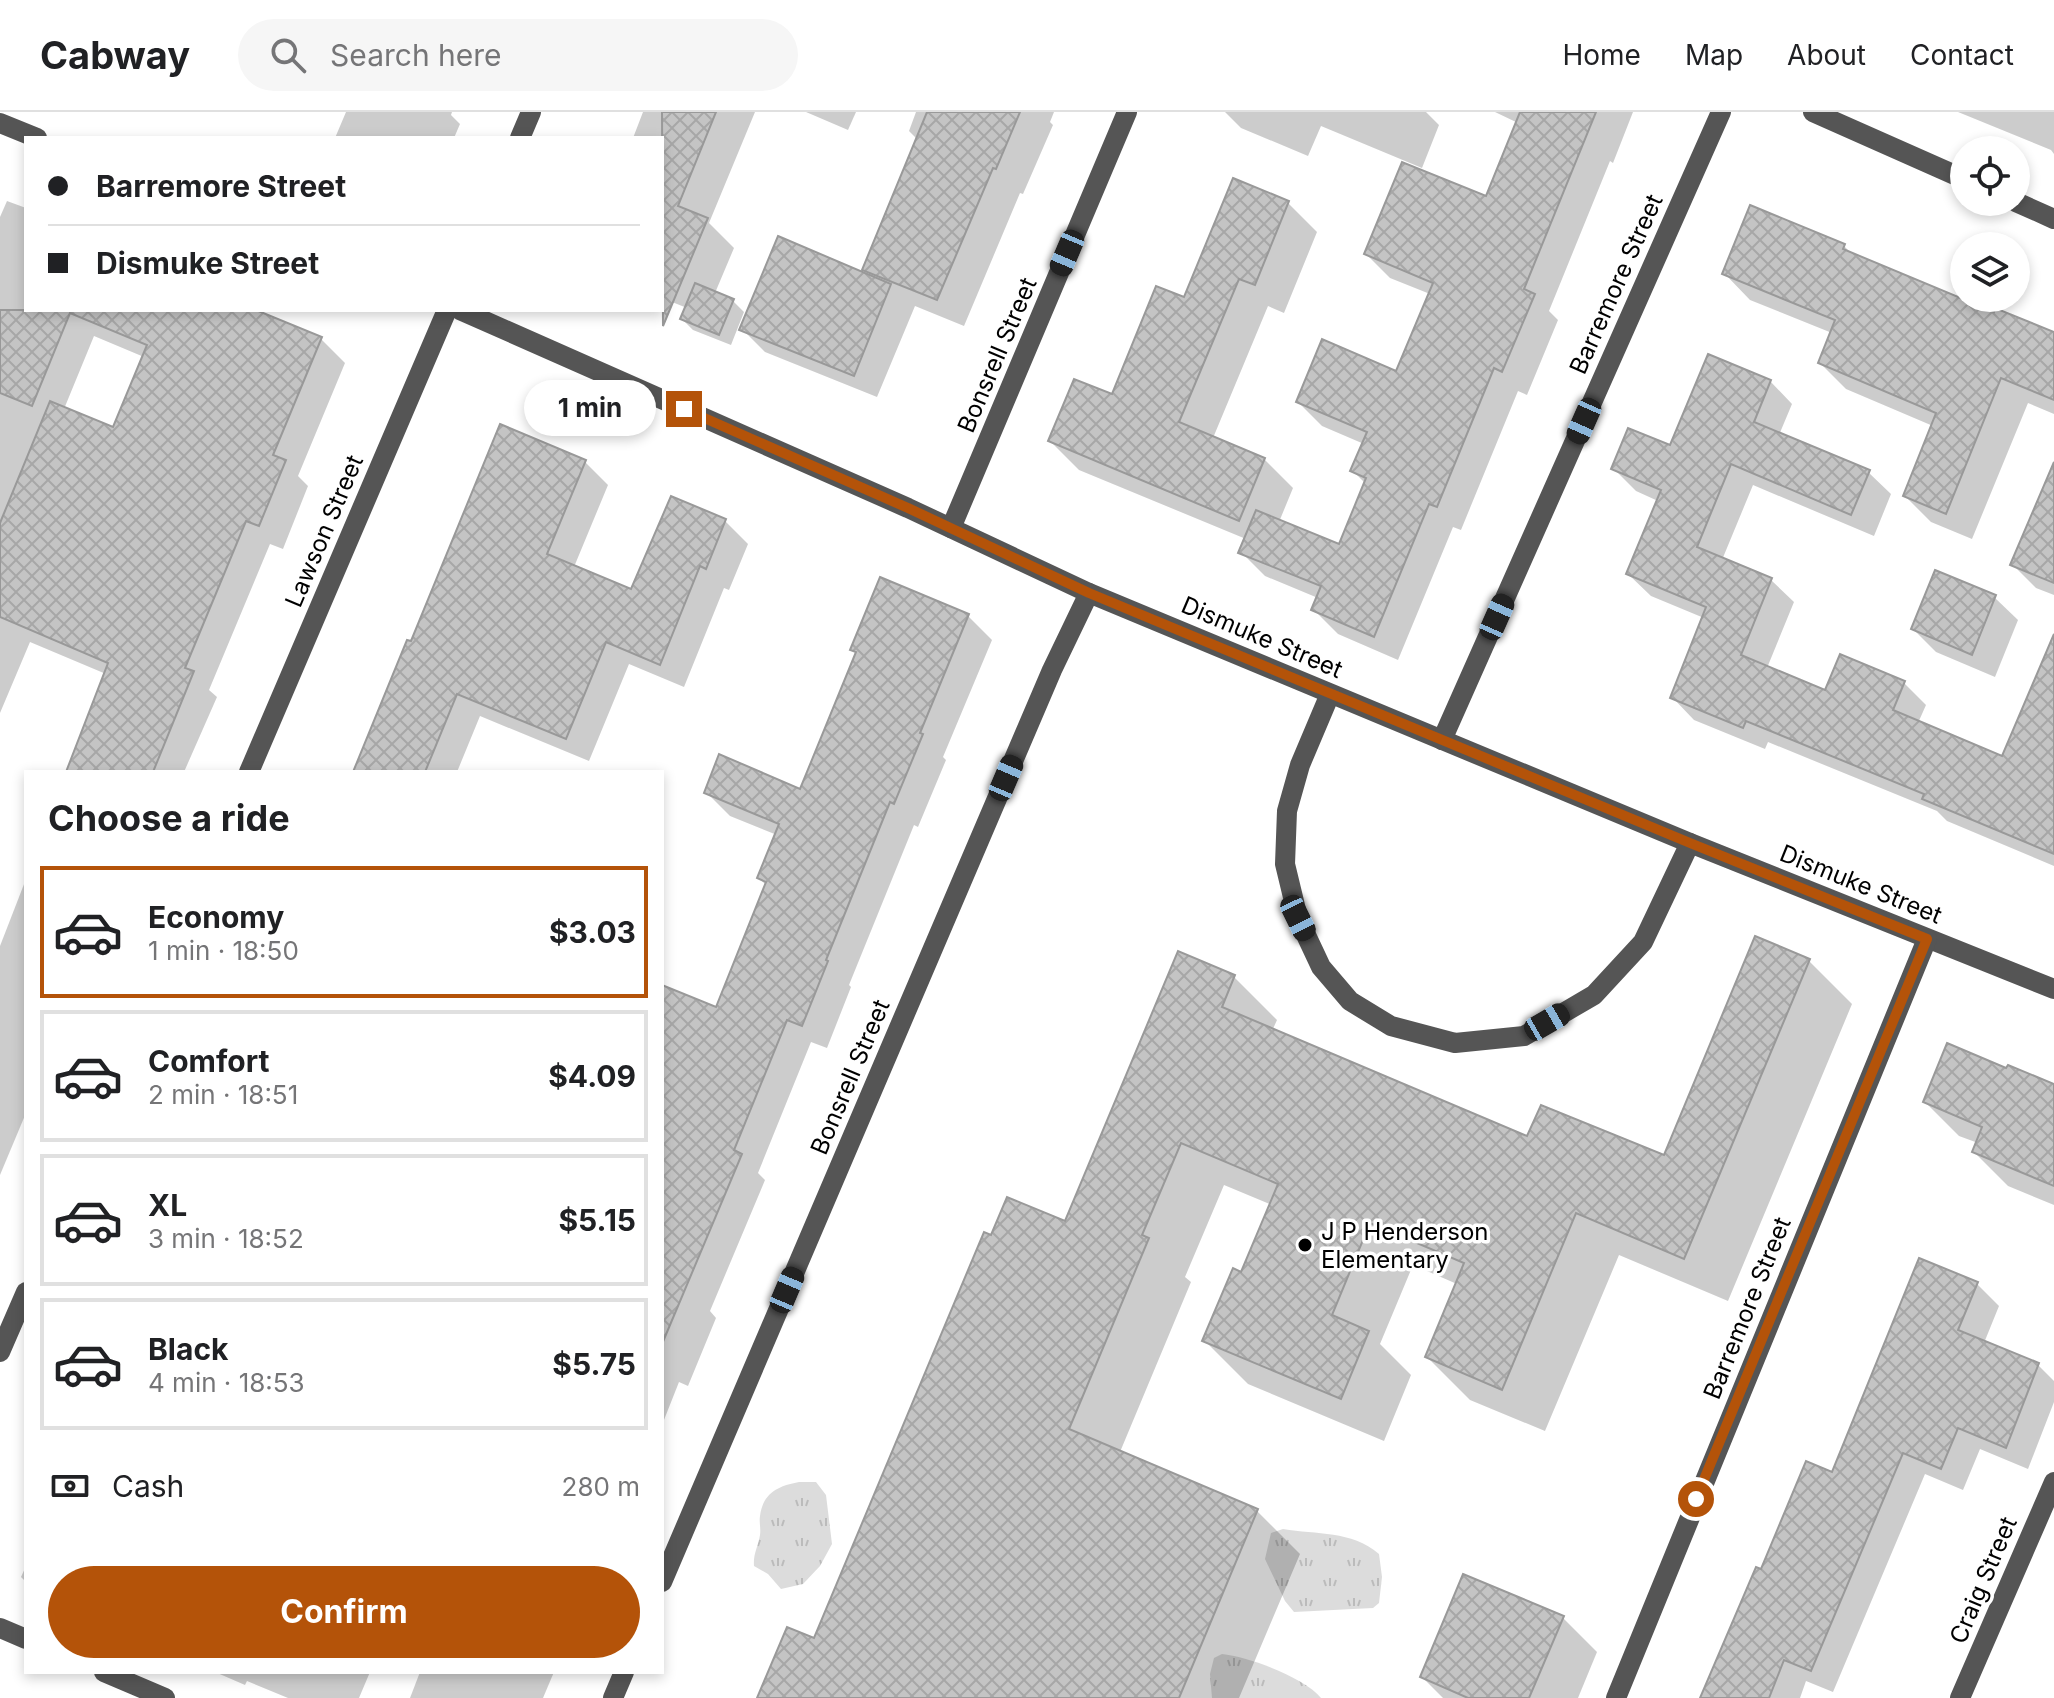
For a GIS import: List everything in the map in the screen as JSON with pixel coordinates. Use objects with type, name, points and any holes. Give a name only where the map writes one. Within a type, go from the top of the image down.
[{"type":"street","points":[[521,136],[531,112]]},
{"type":"street","name":"Bonsrell Street","points":[[951,528],[1127,112]]},
{"type":"street","name":"Barremore Street","points":[[1442,740],[1721,112]]},
{"type":"street","points":[[1813,112],[1950,173]]},
{"type":"street","points":[[0,123],[32,136]]},
{"type":"street","points":[[2030,208],[2054,219]]},
{"type":"street","name":"Lawson Street","points":[[250,770],[446,312]]},
{"type":"street","name":"Dismuke Street","points":[[465,312],[951,528],[1089,593],[1690,843],[2054,989]]},
{"type":"street","name":"Bonsrell Street","points":[[664,1577],[1046,685],[1089,593]]},
{"type":"street","points":[[1330,694],[1300,765],[1287,811],[1285,864],[1298,918],[1321,967],[1350,1001],[1391,1026],[1455,1043],[1524,1036],[1594,995],[1643,942],[1690,843]]},
{"type":"street","name":"Barremore Street","points":[[1616,1698],[1927,939]]},
{"type":"street","points":[[0,1352],[24,1297]]},
{"type":"street","name":"Craig Street","points":[[1960,1698],[2054,1482]]},
{"type":"street","points":[[0,1628],[24,1638]]},
{"type":"street","points":[[109,1674],[165,1698]]},
{"type":"street","points":[[613,1698],[623,1674]]},
{"type":"green space","points":[[816,1482],[826,1495],[832,1544],[820,1566],[803,1584],[781,1589],[768,1574],[754,1566],[760,1516],[768,1496],[784,1486]]},
{"type":"green space","points":[[1283,1529],[1345,1537],[1379,1554],[1382,1577],[1379,1603],[1373,1608],[1294,1612],[1285,1601],[1265,1559],[1271,1533]]},
{"type":"green space","points":[[1222,1654],[1275,1669],[1302,1683],[1321,1698],[1212,1698],[1210,1674],[1214,1658]]},
{"type":"building","points":[[662,112],[716,112],[678,206],[708,218],[663,326],[664,136]]},
{"type":"building","points":[[927,112],[1020,112],[937,300],[862,270]]},
{"type":"building","points":[[1520,112],[1596,112],[1524,289],[1535,294],[1502,372],[1494,368],[1437,507],[1429,504],[1374,637],[1311,610],[1321,586],[1238,553],[1256,510],[1339,544],[1366,478],[1350,471],[1367,432],[1296,402],[1322,339],[1396,371],[1433,283],[1364,254],[1402,162],[1486,196]]},
{"type":"building","points":[[1233,178],[1289,201],[1255,285],[1239,279],[1179,422],[1265,458],[1239,521],[1048,441],[1074,379],[1112,394],[1156,286],[1184,297]]},
{"type":"building","points":[[1750,205],[1845,244],[1843,249],[1950,294],[1950,312],[2005,312],[2054,332],[2054,400],[2001,378],[1946,514],[1903,496],[1936,413],[1818,363],[1835,320],[1722,274]]},
{"type":"building","points":[[778,236],[891,284],[854,376],[739,330]]},
{"type":"building","points":[[695,283],[734,299],[719,335],[680,319]]},
{"type":"building","points":[[0,310],[261,312],[322,337],[273,455],[286,460],[259,526],[246,521],[185,668],[194,671],[154,770],[67,770],[108,663],[0,617],[0,523],[50,401],[113,427],[147,345],[70,313],[32,406],[0,393]]},
{"type":"building","points":[[1708,354],[1771,380],[1754,422],[1870,470],[1851,515],[1731,464],[1697,547],[1772,578],[1741,655],[1825,690],[1840,654],[1905,681],[1893,710],[2002,756],[2054,634],[2054,854],[1922,799],[1924,794],[1746,721],[1743,728],[1670,698],[1706,607],[1626,574],[1661,490],[1611,469],[1628,428],[1670,445]]},
{"type":"building","points":[[500,424],[586,460],[547,554],[631,589],[671,496],[726,519],[706,569],[700,566],[660,665],[606,642],[566,739],[457,694],[426,770],[354,770],[407,640],[411,641]]},
{"type":"building","points":[[2054,462],[2054,583],[2010,565]]},
{"type":"building","points":[[1935,570],[1996,595],[1972,655],[1911,629]]},
{"type":"building","points":[[880,577],[969,614],[894,804],[890,802],[802,1026],[787,1020],[734,1150],[742,1154],[664,1339],[664,986],[716,1007],[766,882],[757,878],[779,824],[704,793],[719,754],[800,789],[856,652],[850,650]]},
{"type":"building","points":[[1755,936],[1810,959],[1684,1259],[1576,1213],[1502,1390],[1425,1357],[1464,1263],[1370,1223],[1332,1315],[1369,1331],[1341,1399],[1202,1341],[1233,1268],[1241,1272],[1278,1184],[1181,1143],[1142,1235],[1149,1238],[1069,1429],[1258,1509],[1179,1698],[757,1698],[787,1627],[814,1638],[984,1232],[991,1235],[1007,1197],[1065,1221],[1178,951],[1235,975],[1222,1007],[1527,1136],[1541,1105],[1664,1155]]},
{"type":"building","points":[[1947,1043],[2054,1084],[2054,1186],[1972,1152],[1982,1127],[1923,1102]]},
{"type":"building","points":[[1919,1258],[1978,1282],[1958,1330],[2039,1363],[2006,1448],[1958,1428],[1941,1469],[1903,1453],[1811,1671],[1784,1660],[1769,1698],[1700,1698],[1756,1567],[1761,1569],[1806,1461],[1832,1472]]},
{"type":"building","points":[[1463,1574],[1564,1616],[1529,1698],[1468,1698],[1420,1677]]},
{"type":"place","name":"J P Henderson Elementary","points":[[1305,1245]]},
{"type":"route","points":[[684,409],[908,508],[1089,593],[1927,939],[1696,1499]]}]
